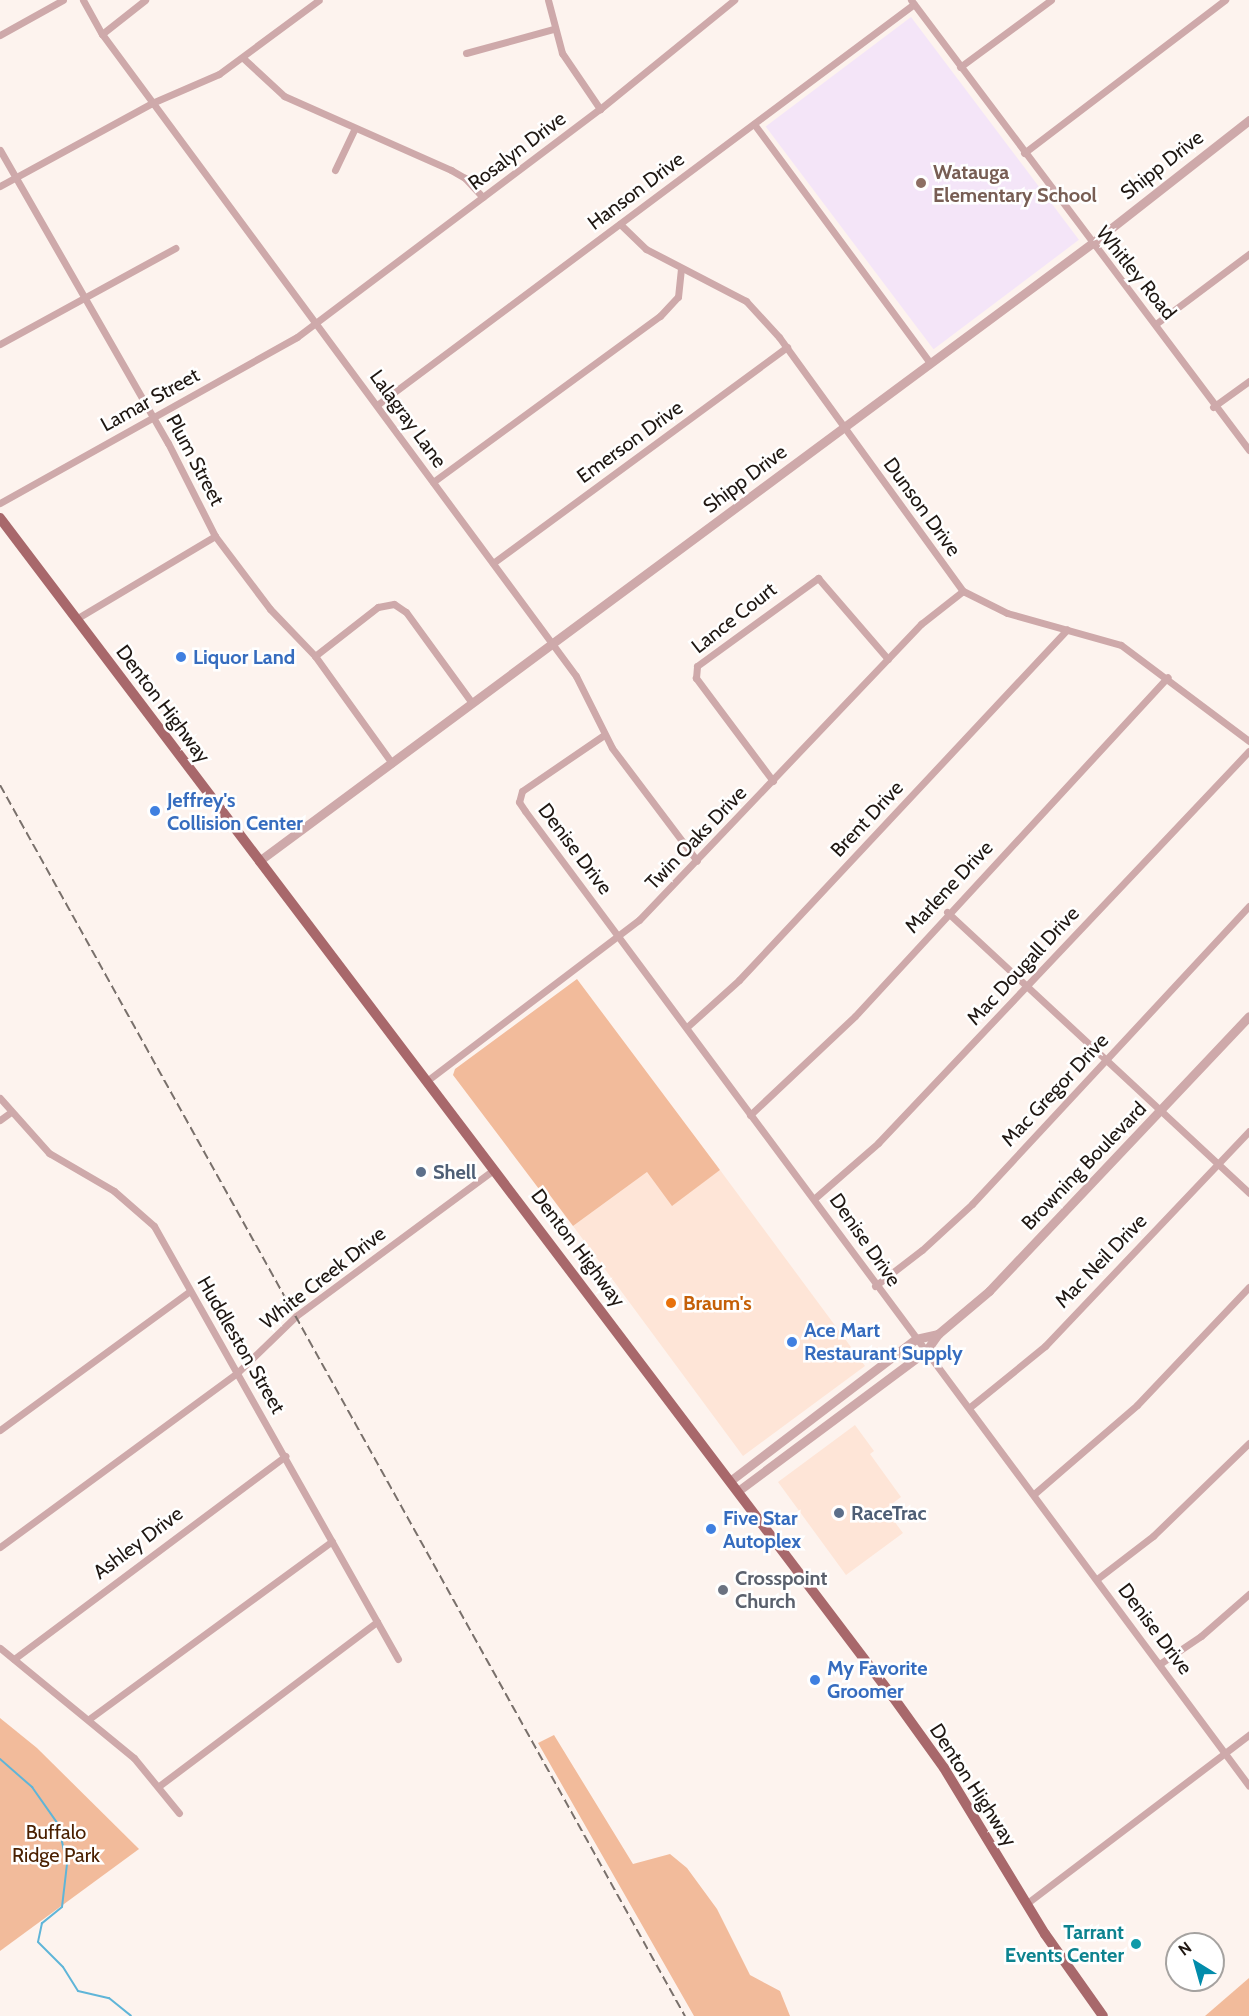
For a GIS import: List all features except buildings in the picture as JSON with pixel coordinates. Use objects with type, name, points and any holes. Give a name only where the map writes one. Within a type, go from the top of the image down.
[{"type":"main road","name":"Denton Highway","points":[[0,518],[259,861],[496,1168],[944,1768],[1026,1904],[1104,2016]]},
{"type":"street","points":[[0,35],[63,0]]},
{"type":"street","name":"Lalagray Lane","points":[[83,0],[102,34],[152,103],[553,644],[584,690],[604,735],[697,861]]},
{"type":"street","points":[[102,34],[145,0]]},
{"type":"street","points":[[0,186],[152,103],[219,75],[319,0]]},
{"type":"street","points":[[548,0],[554,29],[575,77],[600,110]]},
{"type":"street","name":"Rosalyn Drive","points":[[316,324],[600,110],[734,0]]},
{"type":"street","points":[[960,67],[1051,0]]},
{"type":"street","points":[[1024,153],[1225,0]]},
{"type":"street","name":"Whitley Road","points":[[912,2],[1090,244],[1157,323],[1213,407],[1249,450]]},
{"type":"street","name":"Hanson Drive","points":[[377,405],[754,124],[912,2]]},
{"type":"street","points":[[466,53],[554,29]]},
{"type":"street","points":[[243,58],[284,96],[354,130],[451,170],[465,178],[483,197]]},
{"type":"street","name":"Shipp Drive","points":[[259,861],[1090,244],[1249,120]]},
{"type":"street","points":[[754,124],[930,363]]},
{"type":"street","points":[[335,170],[354,130]]},
{"type":"street","name":"Plum Street","points":[[0,150],[153,417],[215,536],[270,609],[315,656],[392,763]]},
{"type":"street","name":"Dunson Drive","points":[[620,224],[646,249],[746,301],[787,347],[963,591],[1006,613],[1121,645],[1168,677],[1249,741]]},
{"type":"street","points":[[0,344],[83,296],[175,248]]},
{"type":"street","points":[[1157,323],[1249,254]]},
{"type":"street","points":[[434,482],[660,316],[678,297],[681,268]]},
{"type":"street","name":"Lamar Street","points":[[0,503],[316,324]]},
{"type":"street","name":"Emerson Drive","points":[[493,563],[787,347]]},
{"type":"street","points":[[1213,407],[1249,381]]},
{"type":"street","points":[[76,619],[215,536]]},
{"type":"street","name":"Lance Court","points":[[773,781],[696,678],[697,666],[818,578],[888,659]]},
{"type":"street","name":"Twin Oaks Drive","points":[[428,1080],[619,936],[697,861],[921,624],[963,591]]},
{"type":"street","points":[[315,656],[378,607],[394,604],[406,612],[472,703]]},
{"type":"street","name":"Brent Drive","points":[[687,1027],[739,980],[1067,630]]},
{"type":"street","name":"Marlene Drive","points":[[750,1115],[847,1024],[947,912],[1168,677]]},
{"type":"street","name":"Denise Drive","points":[[604,735],[522,791],[519,802],[750,1115],[815,1197],[875,1286],[970,1407],[1161,1663],[1249,1786]]},
{"type":"street","name":"Mac Dougall Drive","points":[[815,1197],[878,1143],[1249,751]]},
{"type":"street","name":"Mac Gregor Drive","points":[[875,1286],[948,1228],[1249,906]]},
{"type":"street","points":[[947,912],[1249,1193]]},
{"type":"street","name":"Browning Boulevard","points":[[738,1491],[926,1351],[938,1334],[989,1291],[1249,1016]]},
{"type":"street","name":"Huddleston Street","points":[[0,1098],[49,1153],[114,1191],[154,1226],[398,1659]]},
{"type":"street","points":[[0,1120],[11,1112]]},
{"type":"street","name":"Mac Neil Drive","points":[[970,1407],[1045,1346],[1249,1131]]},
{"type":"street","name":"White Creek Drive","points":[[0,1547],[237,1373],[296,1316],[496,1168]]},
{"type":"street","points":[[1034,1494],[1137,1405],[1249,1287]]},
{"type":"street","points":[[0,1430],[190,1291]]},
{"type":"street","name":"Browning Boulevard","points":[[730,1481],[916,1339],[938,1334]]},
{"type":"street","points":[[815,1416],[824,1428]]},
{"type":"street","points":[[1097,1579],[1153,1536],[1249,1443]]},
{"type":"street","name":"Ashley Drive","points":[[14,1659],[285,1456]]},
{"type":"street","points":[[89,1719],[332,1541]]},
{"type":"street","points":[[1161,1663],[1201,1636],[1249,1594]]},
{"type":"street","points":[[159,1786],[377,1622]]},
{"type":"street","points":[[0,1648],[89,1719],[159,1786],[179,1813]]},
{"type":"street","points":[[1026,1904],[1249,1735]]},
{"type":"shaded area","name":"Watauga Elementary School","points":[[911,17],[1079,240],[934,349],[766,127]]},
{"type":"shaded area","points":[[720,1170],[865,1366],[743,1456],[573,1226],[647,1172],[672,1205]]},
{"type":"shaded area","points":[[855,1425],[874,1451],[870,1454],[901,1497],[885,1509],[903,1533],[846,1575],[778,1482]]},
{"type":"green space","points":[[577,979],[720,1170],[672,1206],[647,1172],[573,1226],[549,1194],[542,1193],[453,1075],[455,1069]]},
{"type":"green space","name":"Buffalo Ridge Park","points":[[0,1718],[37,1748],[139,1849],[0,1951]]},
{"type":"green space","points":[[554,1735],[633,1864],[670,1854],[687,1868],[717,1909],[750,1975],[780,1991],[790,2016],[694,2016],[538,1743]]},
{"type":"green space","points":[[1249,1978],[1249,2016],[1205,2016]]},
{"type":"waterway","points":[[0,1759],[32,1787],[58,1824],[67,1864],[62,1907],[42,1923],[38,1942],[63,1967],[78,1991],[109,1998],[131,2016]]},
{"type":"railway","points":[[0,785],[685,2016]]},
{"type":"place","name":"Watauga Elementary School","points":[[921,183]]},
{"type":"place","name":"Liquor Land","points":[[181,657]]},
{"type":"place","name":"Jeffrey's Collision Center","points":[[155,811]]},
{"type":"place","name":"Shell","points":[[421,1172]]},
{"type":"place","name":"Braum's","points":[[671,1303]]},
{"type":"place","name":"Ace Mart Restaurant Supply","points":[[792,1342]]},
{"type":"place","name":"RaceTrac","points":[[839,1513]]},
{"type":"place","name":"Five Star Autoplex","points":[[711,1529]]},
{"type":"place","name":"Crosspoint Church","points":[[723,1590]]},
{"type":"place","name":"My Favorite Groomer","points":[[815,1680]]},
{"type":"place","name":"Tarrant Events Center","points":[[1136,1944]]}]
